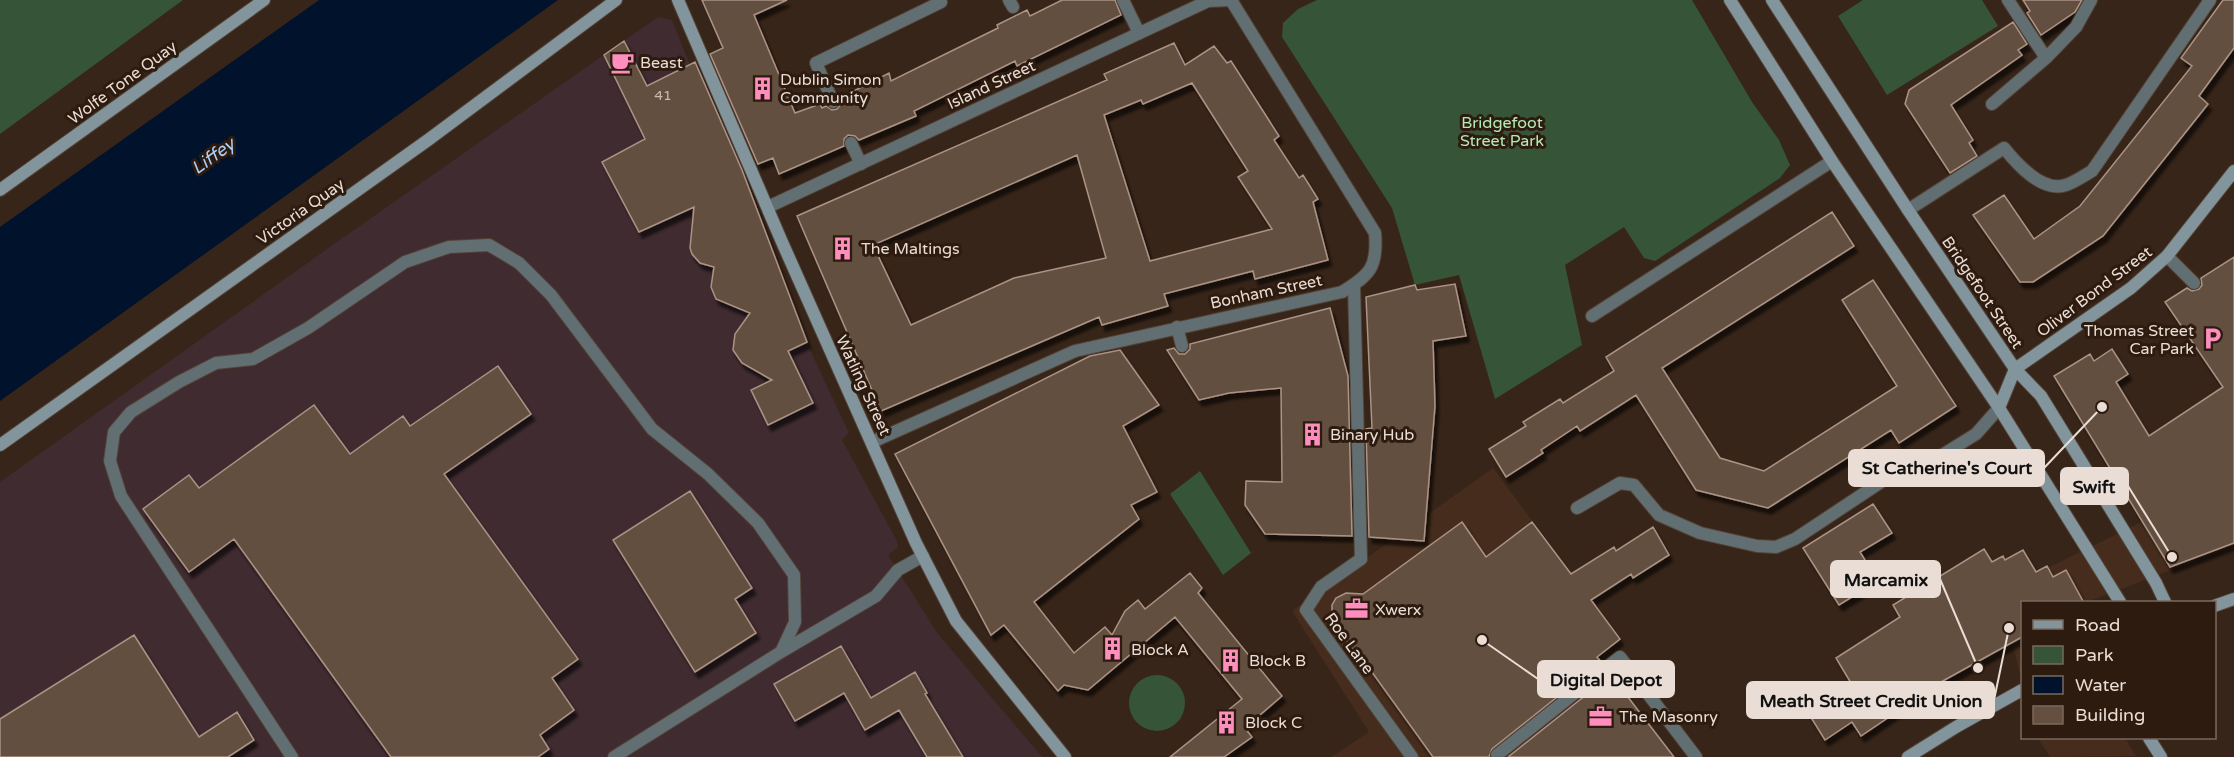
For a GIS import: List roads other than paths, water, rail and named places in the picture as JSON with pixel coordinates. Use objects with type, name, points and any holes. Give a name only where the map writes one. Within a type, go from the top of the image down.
[{"type":"main road","name":"Wolfe Tone Quay","points":[[0,190],[264,0]]},
{"type":"main road","name":"Victoria Quay","points":[[0,445],[428,141],[616,0]]},
{"type":"main road","name":"Watling Street","points":[[678,0],[923,556],[956,621],[1065,757]]},
{"type":"main road","points":[[1730,0],[1832,160],[1999,408],[2119,601]]},
{"type":"main road","name":"Bridgefoot Street","points":[[1772,0],[1908,210],[2015,369],[2041,396],[2156,583],[2164,601]]},
{"type":"main road","name":"Oliver Bond Street","points":[[2015,369],[2131,288],[2167,256],[2234,171]]},
{"type":"main road","points":[[1999,408],[2015,369]]},
{"type":"main road","points":[[2216,605],[2234,598]]},
{"type":"main road","points":[[1908,757],[2021,691]]},
{"type":"main road","points":[[2150,739],[2162,757]]},
{"type":"street","points":[[833,102],[816,63],[941,2],[940,0]]},
{"type":"street","points":[[1123,0],[1138,33]]},
{"type":"street","name":"Island Street","points":[[768,207],[1208,1],[1231,0]]},
{"type":"street","points":[[1231,0],[1375,233],[1377,254],[1365,277],[1354,285]]},
{"type":"street","points":[[2008,0],[2046,58]]},
{"type":"street","points":[[1992,104],[2046,58],[2076,27],[2091,0]]},
{"type":"street","points":[[1908,210],[2004,148],[2022,170],[2042,183],[2064,186],[2092,171],[2210,0]]},
{"type":"street","points":[[851,143],[861,164]]},
{"type":"street","points":[[1592,316],[1832,160]]},
{"type":"street","points":[[292,757],[121,496],[110,461],[114,432],[131,412],[179,382],[216,363],[253,359],[308,328],[405,262],[449,247],[489,245],[519,263],[551,294],[652,429],[708,474],[758,523],[794,575],[795,622],[780,652]]},
{"type":"street","points":[[2167,256],[2194,283]]},
{"type":"street","name":"Bonham Street","points":[[872,442],[1075,351],[1342,292],[1354,285]]},
{"type":"street","name":"Roe Lane","points":[[1354,285],[1361,559],[1321,587],[1306,610],[1412,757]]},
{"type":"street","points":[[1177,327],[1182,346]]},
{"type":"street","points":[[1577,508],[1620,483],[1634,485],[1659,515],[1700,533],[1757,546],[1776,547],[1795,539],[1884,480],[1915,472],[1976,434],[1999,408]]},
{"type":"street","points":[[614,757],[780,652],[876,596],[898,570],[923,556]]},
{"type":"street","points":[[1497,755],[1620,657],[1696,757]]},
{"type":"water","name":"Liffey","points":[[319,0],[558,0],[0,401],[0,227]]},
{"type":"place","name":"Beast","points":[[622,62]]},
{"type":"place","name":"Dublin Simon Community","points":[[762,88]]},
{"type":"place","name":"The Maltings","points":[[843,248]]},
{"type":"place","name":"Thomas Street Car Park","points":[[2212,339]]},
{"type":"place","name":"St Catherine's Court","points":[[2102,407]]},
{"type":"place","name":"Binary Hub","points":[[1312,434]]},
{"type":"place","name":"Swift","points":[[2172,557]]},
{"type":"place","name":"Xwerx","points":[[1357,609]]},
{"type":"place","name":"Meath Street Credit Union","points":[[2009,628]]},
{"type":"place","name":"Digital Depot","points":[[1482,640]]},
{"type":"place","name":"Block A","points":[[1113,649]]},
{"type":"place","name":"Block B","points":[[1231,660]]},
{"type":"place","name":"Marcamix","points":[[1978,668]]},
{"type":"place","name":"The Masonry","points":[[1601,716]]},
{"type":"place","name":"Block C","points":[[1227,722]]},
{"type":"park label","name":"Bridgefoot Street Park","points":[[1502,131]]}]
